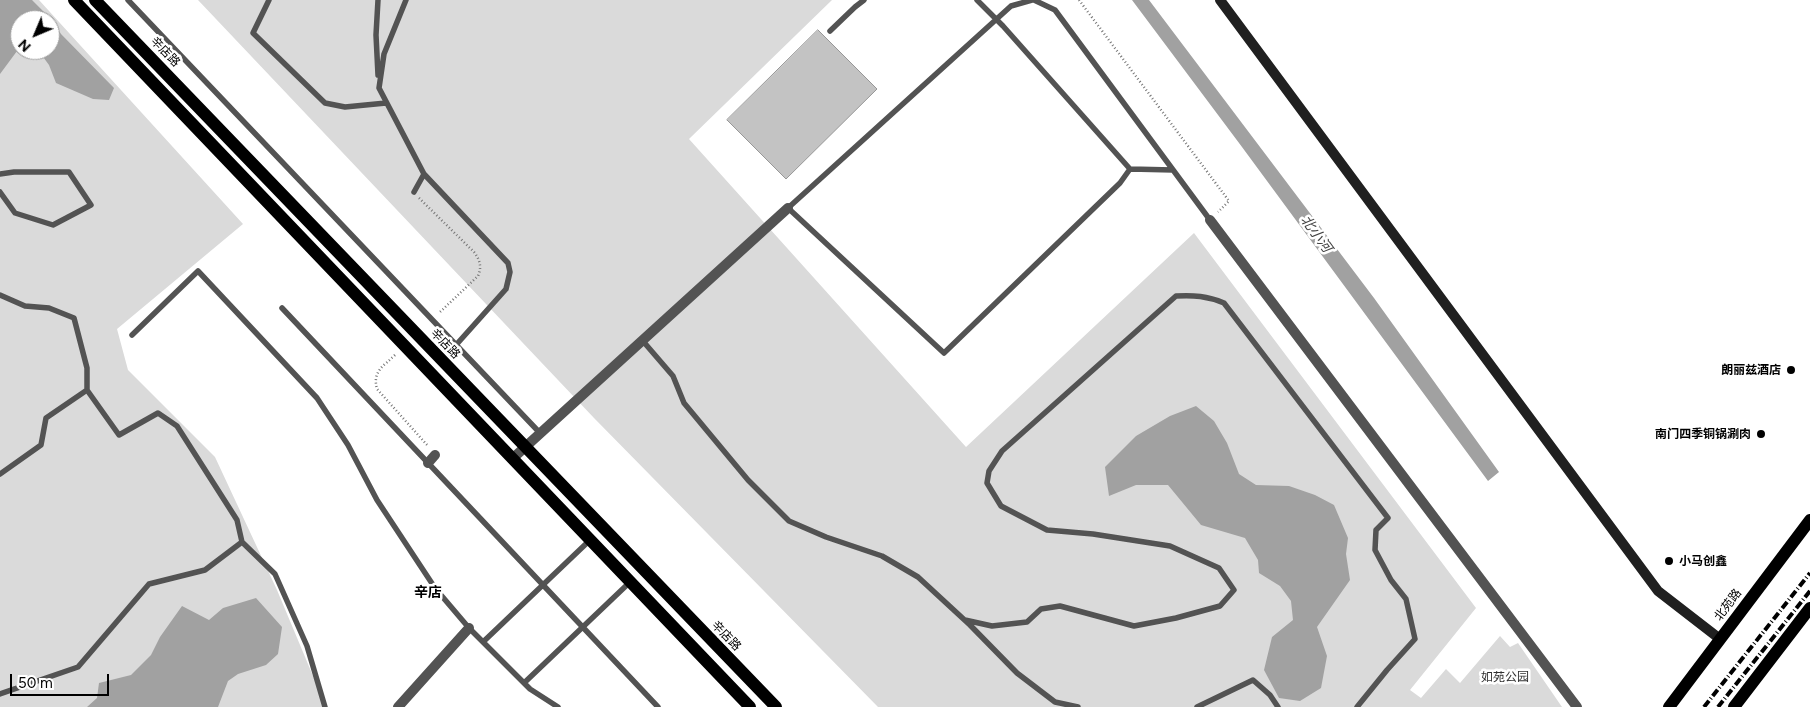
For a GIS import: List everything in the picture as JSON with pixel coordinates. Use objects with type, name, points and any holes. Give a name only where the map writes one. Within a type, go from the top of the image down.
[{"type":"main road","points":[[74,0],[750,707]]},
{"type":"main road","name":"辛店路","points":[[95,0],[776,707]]},
{"type":"main road","name":"北苑路","points":[[1669,707],[1810,520]]},
{"type":"main road","points":[[1734,707],[1810,608]]},
{"type":"street","points":[[1220,0],[1658,591],[1720,639]]},
{"type":"street","points":[[512,459],[788,208]]},
{"type":"street","points":[[1210,220],[1577,707]]},
{"type":"street","points":[[428,463],[436,455]]},
{"type":"street","points":[[398,707],[469,628]]},
{"type":"lane","points":[[128,0],[540,433]]},
{"type":"lane","points":[[270,0],[253,33],[325,103],[345,106],[386,103]]},
{"type":"lane","points":[[378,0],[376,35],[379,88],[386,103],[424,174],[508,263],[510,272],[506,289],[456,345]]},
{"type":"lane","points":[[379,88],[384,54],[406,0]]},
{"type":"lane","points":[[830,31],[864,0]]},
{"type":"lane","points":[[977,0],[1003,26],[1130,169],[1173,170]]},
{"type":"lane","points":[[1130,169],[1120,183],[944,353],[788,208],[1011,6],[1033,0],[1055,10],[1210,220]]},
{"type":"lane","points":[[0,174],[14,172],[69,172],[91,205],[53,225],[15,213],[0,192]]},
{"type":"lane","points":[[414,192],[424,174]]},
{"type":"lane","points":[[132,335],[198,271],[317,398],[348,445],[376,500],[434,588],[469,628],[530,689],[558,707]]},
{"type":"lane","points":[[0,295],[25,306],[49,308],[74,318],[88,368],[87,390],[119,435],[158,414],[177,426],[237,520],[242,542],[275,574],[307,646],[325,707]]},
{"type":"lane","points":[[964,620],[992,626],[1027,622],[1041,610],[1060,606],[1134,626],[1176,618],[1220,606],[1234,590],[1219,568],[1170,546],[1093,534],[1047,530],[1001,506],[987,483],[990,471],[1002,451],[1176,296],[1196,295],[1212,298],[1224,303],[1388,518],[1376,530],[1375,550],[1391,580],[1406,599],[1415,639],[1357,707]]},
{"type":"lane","points":[[282,308],[658,707]]},
{"type":"lane","points":[[642,340],[673,376],[684,402],[690,410],[748,480],[789,521],[826,537],[882,556],[918,578],[1017,672],[1055,702],[1078,707]]},
{"type":"lane","points":[[0,474],[41,445],[46,418],[87,390]]},
{"type":"lane","points":[[483,642],[590,540]]},
{"type":"lane","points":[[0,694],[78,667],[149,584],[206,570],[242,542]]},
{"type":"lane","points":[[524,683],[630,582]]},
{"type":"lane","points":[[1197,707],[1253,680],[1270,696],[1278,707]]},
{"type":"path","points":[[1079,0],[1229,201],[1210,220]]},
{"type":"green space","points":[[0,0],[39,0],[48,10],[10,10],[10,60],[60,60],[60,23],[243,224],[117,329],[128,370],[215,457],[277,590],[326,707],[0,707]]},
{"type":"green space","name":"如苑公园","points":[[198,0],[832,0],[689,139],[966,447],[1194,233],[1476,608],[1410,690],[1421,698],[1446,669],[1460,683],[1500,636],[1510,647],[1518,643],[1562,707],[878,707],[594,418]]},
{"type":"water","points":[[0,0],[32,0],[42,10],[10,10],[10,60],[0,74]]},
{"type":"water","name":"北小河","points":[[1132,0],[1149,0],[1374,298],[1499,472],[1488,481],[1242,147]]},
{"type":"water","points":[[60,33],[114,88],[109,100],[93,99],[56,83],[45,60],[60,60]]},
{"type":"water","points":[[1196,406],[1214,421],[1227,443],[1239,474],[1256,485],[1289,486],[1315,495],[1334,505],[1348,538],[1346,554],[1350,580],[1317,627],[1327,656],[1321,688],[1300,701],[1279,698],[1264,670],[1272,637],[1293,620],[1291,601],[1280,586],[1259,573],[1258,560],[1245,538],[1201,525],[1168,485],[1136,485],[1109,496],[1105,467],[1136,436],[1170,416]]},
{"type":"water","points":[[256,598],[282,627],[278,654],[266,665],[238,674],[228,681],[218,707],[87,707],[97,698],[99,683],[131,675],[151,655],[160,637],[182,606],[209,620],[223,608]]},
{"type":"building","points":[[818,30],[877,89],[786,179],[727,120]]},
{"type":"railway","points":[[1704,707],[1810,573]]},
{"type":"railway","points":[[1718,707],[1810,591]]},
{"type":"place","name":"朗丽兹酒店","points":[[1791,370]]},
{"type":"place","name":"南门四季铜锅涮肉","points":[[1761,434]]},
{"type":"place","name":"小马创鑫","points":[[1669,561]]},
{"type":"district","name":"辛店","points":[[428,593]]}]
